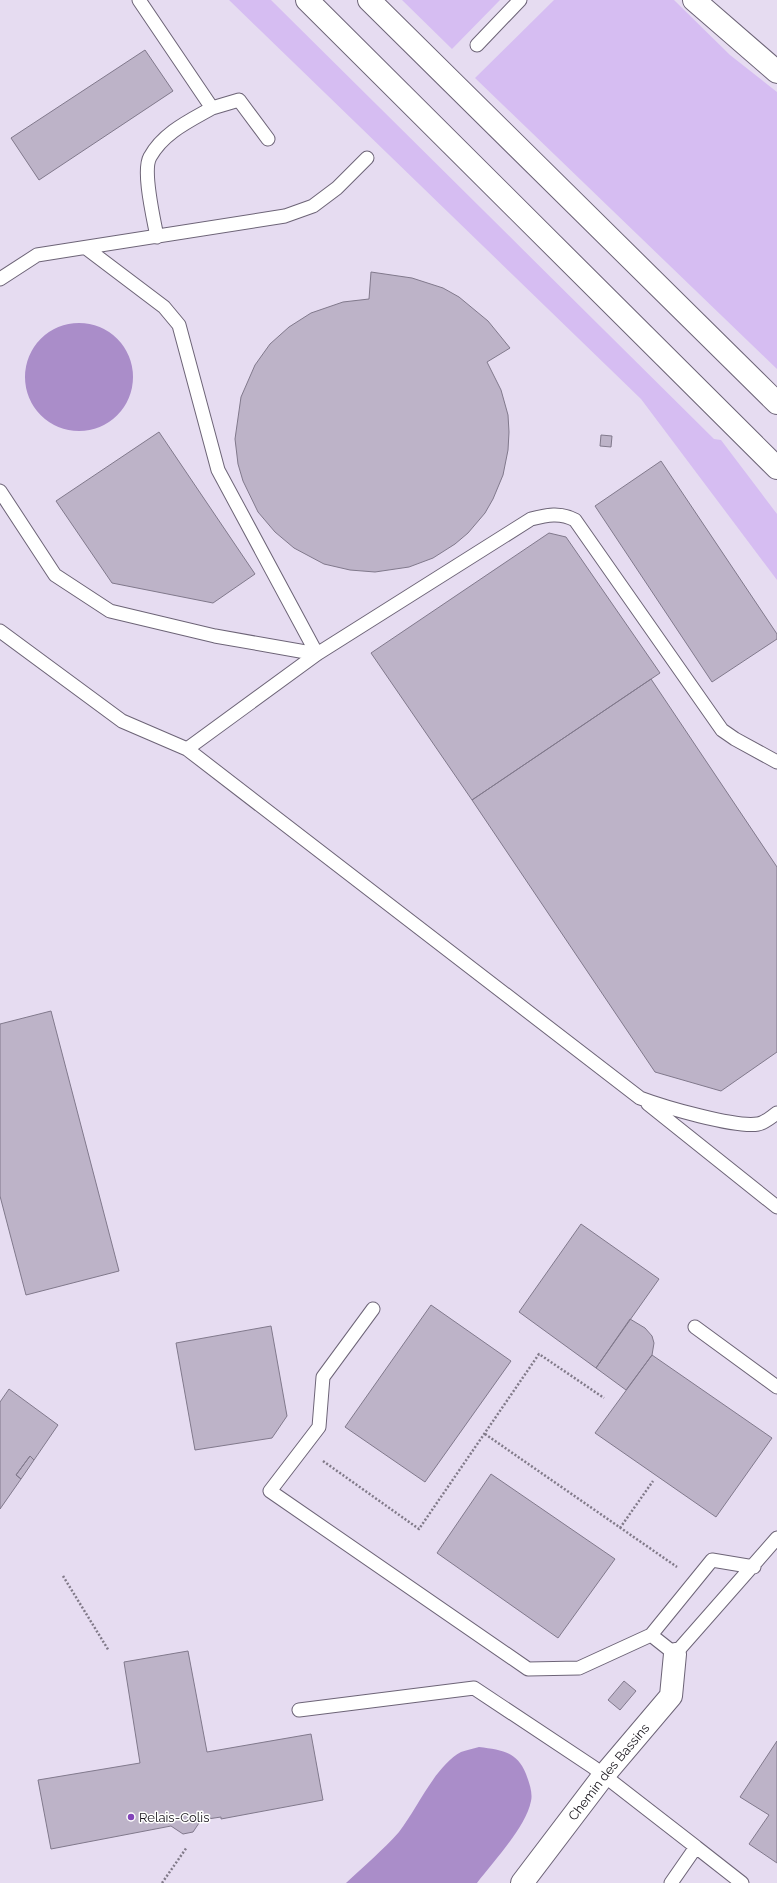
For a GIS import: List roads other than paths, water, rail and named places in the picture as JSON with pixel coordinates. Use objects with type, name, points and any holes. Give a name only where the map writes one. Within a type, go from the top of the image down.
[{"type":"main road","points":[[307,0],[777,468]]},
{"type":"main road","points":[[369,0],[777,403]]},
{"type":"main road","points":[[694,0],[777,72]]},
{"type":"main road","name":"Chemin des Bassins","points":[[522,1883],[604,1775],[671,1696],[675,1654]]},
{"type":"lane","points":[[139,0],[212,108]]},
{"type":"lane","points":[[477,45],[520,0]]},
{"type":"lane","points":[[157,237],[148,186],[149,158],[171,132],[212,108],[239,100],[268,139]]},
{"type":"lane","points":[[0,279],[38,255],[285,216],[313,206],[337,188],[367,158]]},
{"type":"lane","points":[[86,248],[164,307],[180,325],[218,470],[317,654]]},
{"type":"lane","points":[[0,491],[55,575],[110,611],[215,636],[317,654]]},
{"type":"lane","points":[[187,749],[317,654],[531,519],[549,514],[565,515],[575,520],[722,730],[735,739],[777,762]]},
{"type":"lane","points":[[0,631],[122,721],[187,749],[640,1098],[777,1207]]},
{"type":"lane","points":[[640,1098],[661,1106],[744,1125],[760,1124],[777,1113]]},
{"type":"lane","points":[[373,1309],[323,1377],[319,1427],[270,1491],[528,1669],[580,1668],[651,1635],[712,1560],[754,1567]]},
{"type":"lane","points":[[695,1327],[777,1387]]},
{"type":"lane","points":[[651,1635],[675,1654],[754,1567],[777,1538]]},
{"type":"lane","points":[[299,1710],[474,1688],[604,1775],[742,1883]]},
{"type":"lane","points":[[671,1883],[696,1847]]},
{"type":"place","name":"Relais-Colis","points":[[131,1817]]}]
